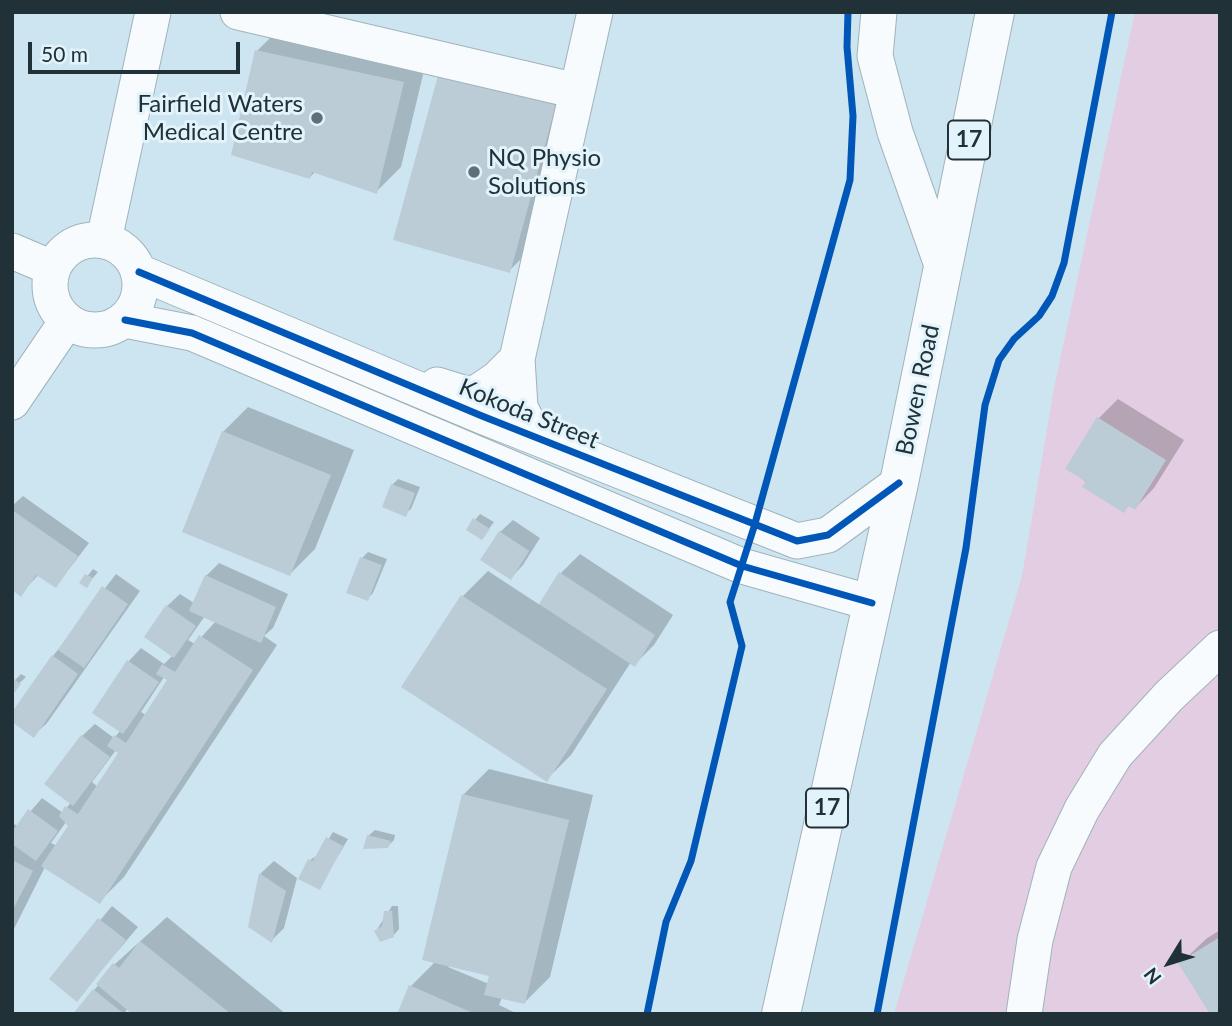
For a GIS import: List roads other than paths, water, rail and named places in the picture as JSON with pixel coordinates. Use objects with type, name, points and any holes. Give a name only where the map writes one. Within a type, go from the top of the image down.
[{"type":"main road","name":"Bowen Road","points":[[782,1014],[899,483],[995,12]]},
{"type":"street","points":[[104,240],[153,12]]},
{"type":"street","points":[[238,12],[355,25],[577,91]]},
{"type":"street","points":[[534,436],[520,407],[517,359],[595,12]]},
{"type":"street","points":[[878,12],[875,55],[894,132],[943,268]]},
{"type":"street","points":[[88,240],[104,240],[126,251],[139,272],[139,298],[125,320],[112,328],[96,331],[80,328],[67,321],[57,310],[51,297],[49,282],[52,268],[61,254],[73,245],[88,240]]},
{"type":"street","points":[[12,251],[52,268]]},
{"type":"street","name":"Kokoda Street","points":[[139,272],[754,527],[797,541],[828,535],[899,483]]},
{"type":"street","points":[[125,320],[192,333],[742,566],[872,603]]},
{"type":"street","points":[[12,402],[67,321]]},
{"type":"street","points":[[369,369],[397,369],[466,394],[485,388],[517,359]]},
{"type":"street","points":[[369,369],[435,421],[441,432],[440,439]]},
{"type":"street","points":[[1024,1014],[1034,940],[1054,867],[1082,809],[1115,755],[1169,696],[1220,648]]},
{"type":"place","name":"Fairfield Waters Medical Centre","points":[[317,118]]},
{"type":"place","name":"NQ Physio Solutions","points":[[474,172]]}]
